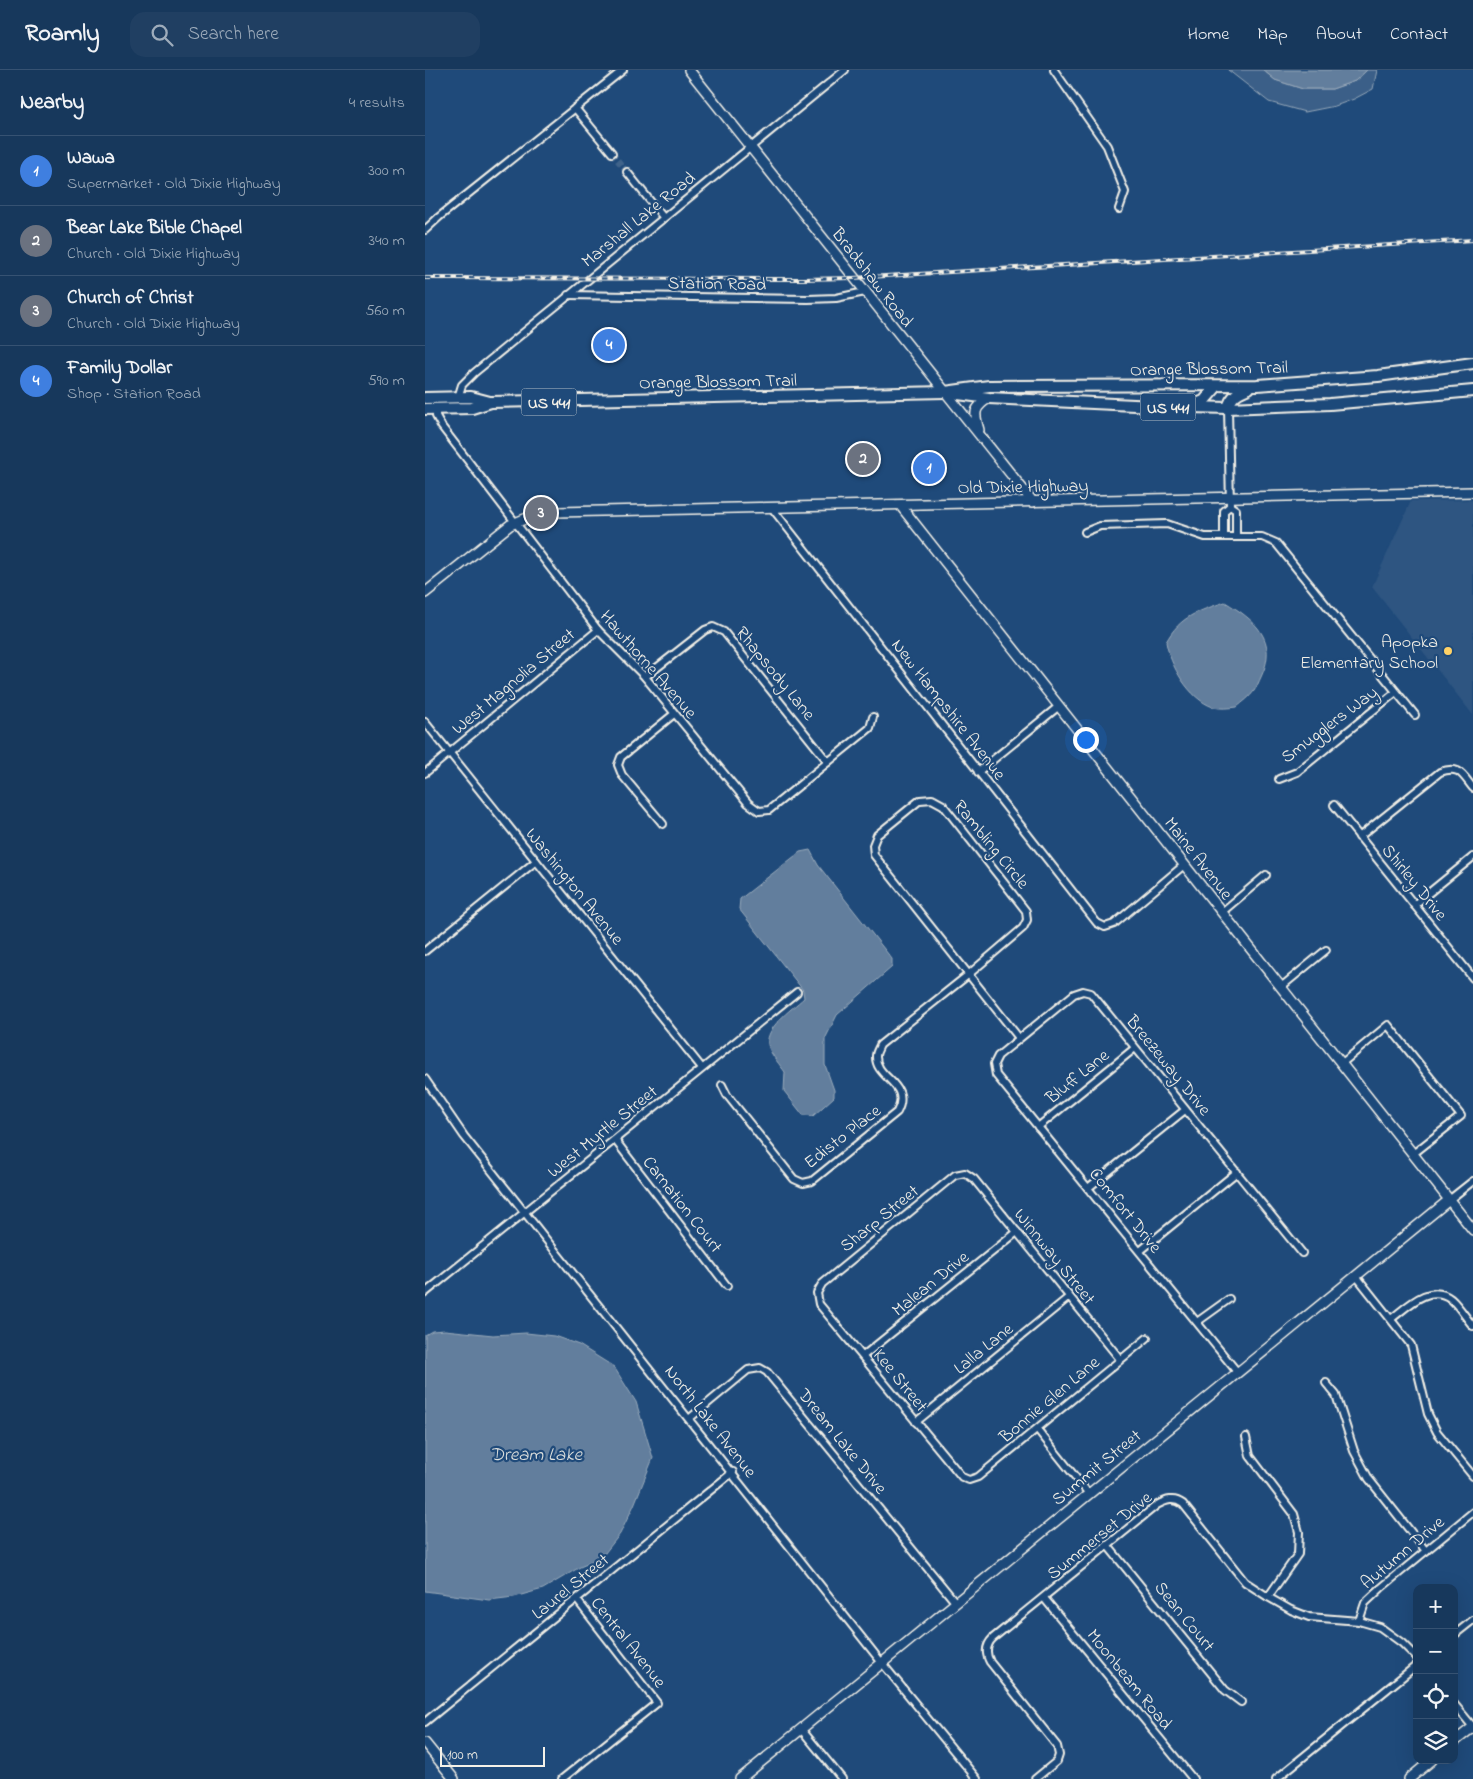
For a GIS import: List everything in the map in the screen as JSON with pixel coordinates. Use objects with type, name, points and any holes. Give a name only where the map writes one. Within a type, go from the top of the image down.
[{"type":"main road","name":"Orange Blossom Trail","points":[[425,398],[471,397],[491,402],[945,392],[989,386],[1257,385],[1369,377],[1473,363]]},
{"type":"main road","points":[[1228,408],[1229,400],[1234,395],[1257,385]]},
{"type":"main road","points":[[1189,407],[1205,401],[1217,386]]},
{"type":"main road","name":"Orange Blossom Trail","points":[[945,392],[989,398],[1228,408],[1330,404],[1473,391]]},
{"type":"main road","name":"Orange Blossom Trail","points":[[425,409],[472,408],[491,402]]},
{"type":"street","points":[[425,230],[439,216],[623,70]]},
{"type":"street","name":"Bradshaw Road","points":[[689,70],[1033,502]]},
{"type":"street","name":"Marshall Lake Road","points":[[458,398],[462,385],[468,378],[845,70]]},
{"type":"street","points":[[1054,70],[1107,146],[1125,192],[1119,209]]},
{"type":"street","points":[[575,108],[612,153]]},
{"type":"street","points":[[627,172],[663,217]]},
{"type":"street","name":"Station Road","points":[[569,295],[808,299],[836,298],[865,292]]},
{"type":"street","points":[[980,435],[976,419],[977,409],[989,398]]},
{"type":"street","name":"Hawthorne Avenue","points":[[436,408],[435,416],[442,427],[597,630],[645,677],[748,803],[759,811],[769,810],[870,728],[873,717]]},
{"type":"street","points":[[1228,408],[1230,502],[1236,510],[1236,537]]},
{"type":"street","name":"Old Dixie Highway","points":[[514,522],[538,514],[557,512],[1033,502],[1230,502],[1473,492]]},
{"type":"street","points":[[1224,537],[1224,510],[1230,502]]},
{"type":"street","name":"Maine Avenue","points":[[899,505],[1473,1230]]},
{"type":"street","name":"New Hampshire Avenue","points":[[772,508],[1097,923],[1105,926],[1114,924],[1184,865]]},
{"type":"street","points":[[1224,520],[1236,520]]},
{"type":"street","points":[[425,593],[514,522]]},
{"type":"street","name":"Smugglers Way","points":[[1085,532],[1100,526],[1167,524],[1205,537],[1262,537],[1276,543],[1415,715]]},
{"type":"street","name":"Rhapsody Lane","points":[[645,677],[705,630],[713,628],[724,632],[828,762]]},
{"type":"street","name":"West Magnolia Street","points":[[425,773],[597,630]]},
{"type":"street","name":"Smugglers Way","points":[[1279,779],[1297,772],[1396,692]]},
{"type":"street","points":[[978,772],[1059,706]]},
{"type":"street","points":[[663,824],[622,775],[618,765],[621,757],[674,714]]},
{"type":"street","name":"Washington Avenue","points":[[425,722],[702,1068]]},
{"type":"street","points":[[1359,837],[1440,772],[1450,768],[1460,771],[1473,788]]},
{"type":"street","name":"Rambling Circle","points":[[968,974],[1023,928],[1027,920],[1026,911],[943,805],[932,798],[920,800],[877,835],[873,845],[874,855],[968,974],[1019,1038]]},
{"type":"street","name":"Shirley Drive","points":[[1334,806],[1472,973]]},
{"type":"street","points":[[1414,905],[1473,857]]},
{"type":"street","points":[[425,951],[536,861]]},
{"type":"street","points":[[1222,912],[1266,875]]},
{"type":"street","points":[[1281,987],[1327,950]]},
{"type":"street","name":"Edisto Place","points":[[722,1085],[727,1095],[794,1179],[803,1183],[812,1181],[897,1112],[902,1103],[900,1092],[878,1065],[876,1055],[880,1045],[968,974]]},
{"type":"street","name":"Breezeway Drive","points":[[994,1064],[998,1056],[1074,994],[1083,991],[1091,992],[1302,1253]]},
{"type":"street","name":"West Myrtle Street","points":[[425,1293],[797,992]]},
{"type":"street","points":[[1341,1064],[1388,1025],[1461,1116],[1413,1154]]},
{"type":"street","name":"Bluff Lane","points":[[1038,1127],[1135,1048]]},
{"type":"street","name":"Comfort Drive","points":[[994,1064],[996,1075],[1238,1373]]},
{"type":"street","name":"North Lake Avenue","points":[[425,1079],[464,1136],[733,1472],[882,1663],[977,1779]]},
{"type":"street","points":[[1089,1188],[1185,1110]]},
{"type":"street","name":"Carnation Court","points":[[615,1140],[727,1286]]},
{"type":"street","points":[[1140,1251],[1237,1172]]},
{"type":"street","name":"Winnway Street","points":[[965,1173],[974,1179],[1120,1359]]},
{"type":"street","name":"Sharp Street","points":[[817,1293],[822,1284],[955,1175],[965,1173]]},
{"type":"street","name":"Summit Street","points":[[740,1779],[1473,1181]]},
{"type":"street","name":"Malean Drive","points":[[863,1356],[1017,1232]]},
{"type":"street","points":[[1357,1277],[1411,1345],[1428,1414],[1437,1432],[1473,1476]]},
{"type":"street","name":"Kee Street","points":[[817,1293],[819,1304],[963,1476],[969,1480]]},
{"type":"street","points":[[1391,1319],[1423,1296],[1429,1293],[1442,1293],[1452,1300],[1473,1326]]},
{"type":"street","name":"Lalla Lane","points":[[917,1422],[1069,1297]]},
{"type":"street","points":[[1197,1322],[1229,1299]]},
{"type":"street","name":"Bonnie Glen Lane","points":[[969,1480],[979,1477],[1147,1338]]},
{"type":"street","name":"Dream Lake Drive","points":[[690,1418],[748,1370],[759,1368],[767,1372],[956,1603]]},
{"type":"street","points":[[1326,1382],[1336,1395],[1354,1451],[1369,1479],[1427,1551]]},
{"type":"street","points":[[1037,1429],[1089,1494]]},
{"type":"street","points":[[1246,1437],[1251,1456],[1295,1514],[1299,1532],[1298,1554],[1268,1597]]},
{"type":"street","name":"Laurel Street","points":[[425,1722],[733,1472]]},
{"type":"street","name":"Summerset Drive","points":[[1035,1779],[1057,1761],[1059,1755],[1057,1746],[988,1659],[988,1645],[993,1638],[1157,1505],[1169,1500],[1177,1500],[1185,1507],[1245,1582],[1268,1597],[1291,1610],[1309,1617],[1359,1621],[1380,1627],[1402,1643],[1413,1654]]},
{"type":"street","name":"Autumn Drive","points":[[1359,1621],[1365,1603],[1473,1512]]},
{"type":"street","name":"Sean Court","points":[[1108,1546],[1225,1690],[1241,1702]]},
{"type":"street","name":"Moonbeam Road","points":[[1044,1598],[1193,1779]]},
{"type":"street","name":"Central Avenue","points":[[562,1779],[657,1703],[577,1600]]},
{"type":"street","points":[[1458,1632],[1473,1620]]},
{"type":"street","points":[[1276,1779],[1413,1668]]},
{"type":"street","points":[[1458,1709],[1473,1727],[1458,1739]]},
{"type":"street","points":[[801,1729],[842,1779]]},
{"type":"street","points":[[425,1743],[454,1779]]},
{"type":"street","points":[[1409,1779],[1427,1764]]},
{"type":"shaded area","points":[[1228,70],[1263,70],[1275,80],[1303,89],[1332,89],[1355,81],[1367,70],[1377,70],[1373,89],[1335,106],[1305,112],[1269,102]]},
{"type":"shaded area","name":"Apopka Elementary School","points":[[1473,500],[1473,715],[1372,587],[1411,501]]},
{"type":"water","points":[[1263,70],[1367,70],[1355,81],[1332,89],[1303,89],[1275,80]]},
{"type":"water","points":[[1225,602],[1246,616],[1261,632],[1267,652],[1266,664],[1252,693],[1237,707],[1222,708],[1204,703],[1189,689],[1176,671],[1166,642],[1171,633],[1184,620]]},
{"type":"water","points":[[810,850],[818,865],[892,959],[892,967],[837,1015],[825,1039],[825,1065],[834,1090],[834,1097],[813,1116],[803,1115],[784,1091],[785,1072],[772,1054],[768,1041],[773,1027],[804,998],[803,990],[739,909],[740,899],[800,852]]},
{"type":"water","name":"Dream Lake","points":[[445,1330],[493,1335],[526,1333],[554,1336],[579,1345],[614,1367],[636,1402],[653,1458],[620,1534],[601,1558],[580,1567],[543,1589],[514,1597],[489,1600],[425,1591],[425,1335],[432,1331]]},
{"type":"tunnel","points":[[612,153],[627,172]]},
{"type":"railway","points":[[425,278],[853,278],[1473,240]]},
{"type":"place","name":"Family Dollar","points":[[609,345]]},
{"type":"place","name":"Bear Lake Bible Chapel","points":[[863,459]]},
{"type":"place","name":"Wawa","points":[[929,468]]},
{"type":"place","name":"Church of Christ","points":[[541,513]]},
{"type":"place","name":"Apopka Elementary School","points":[[1448,651]]}]
